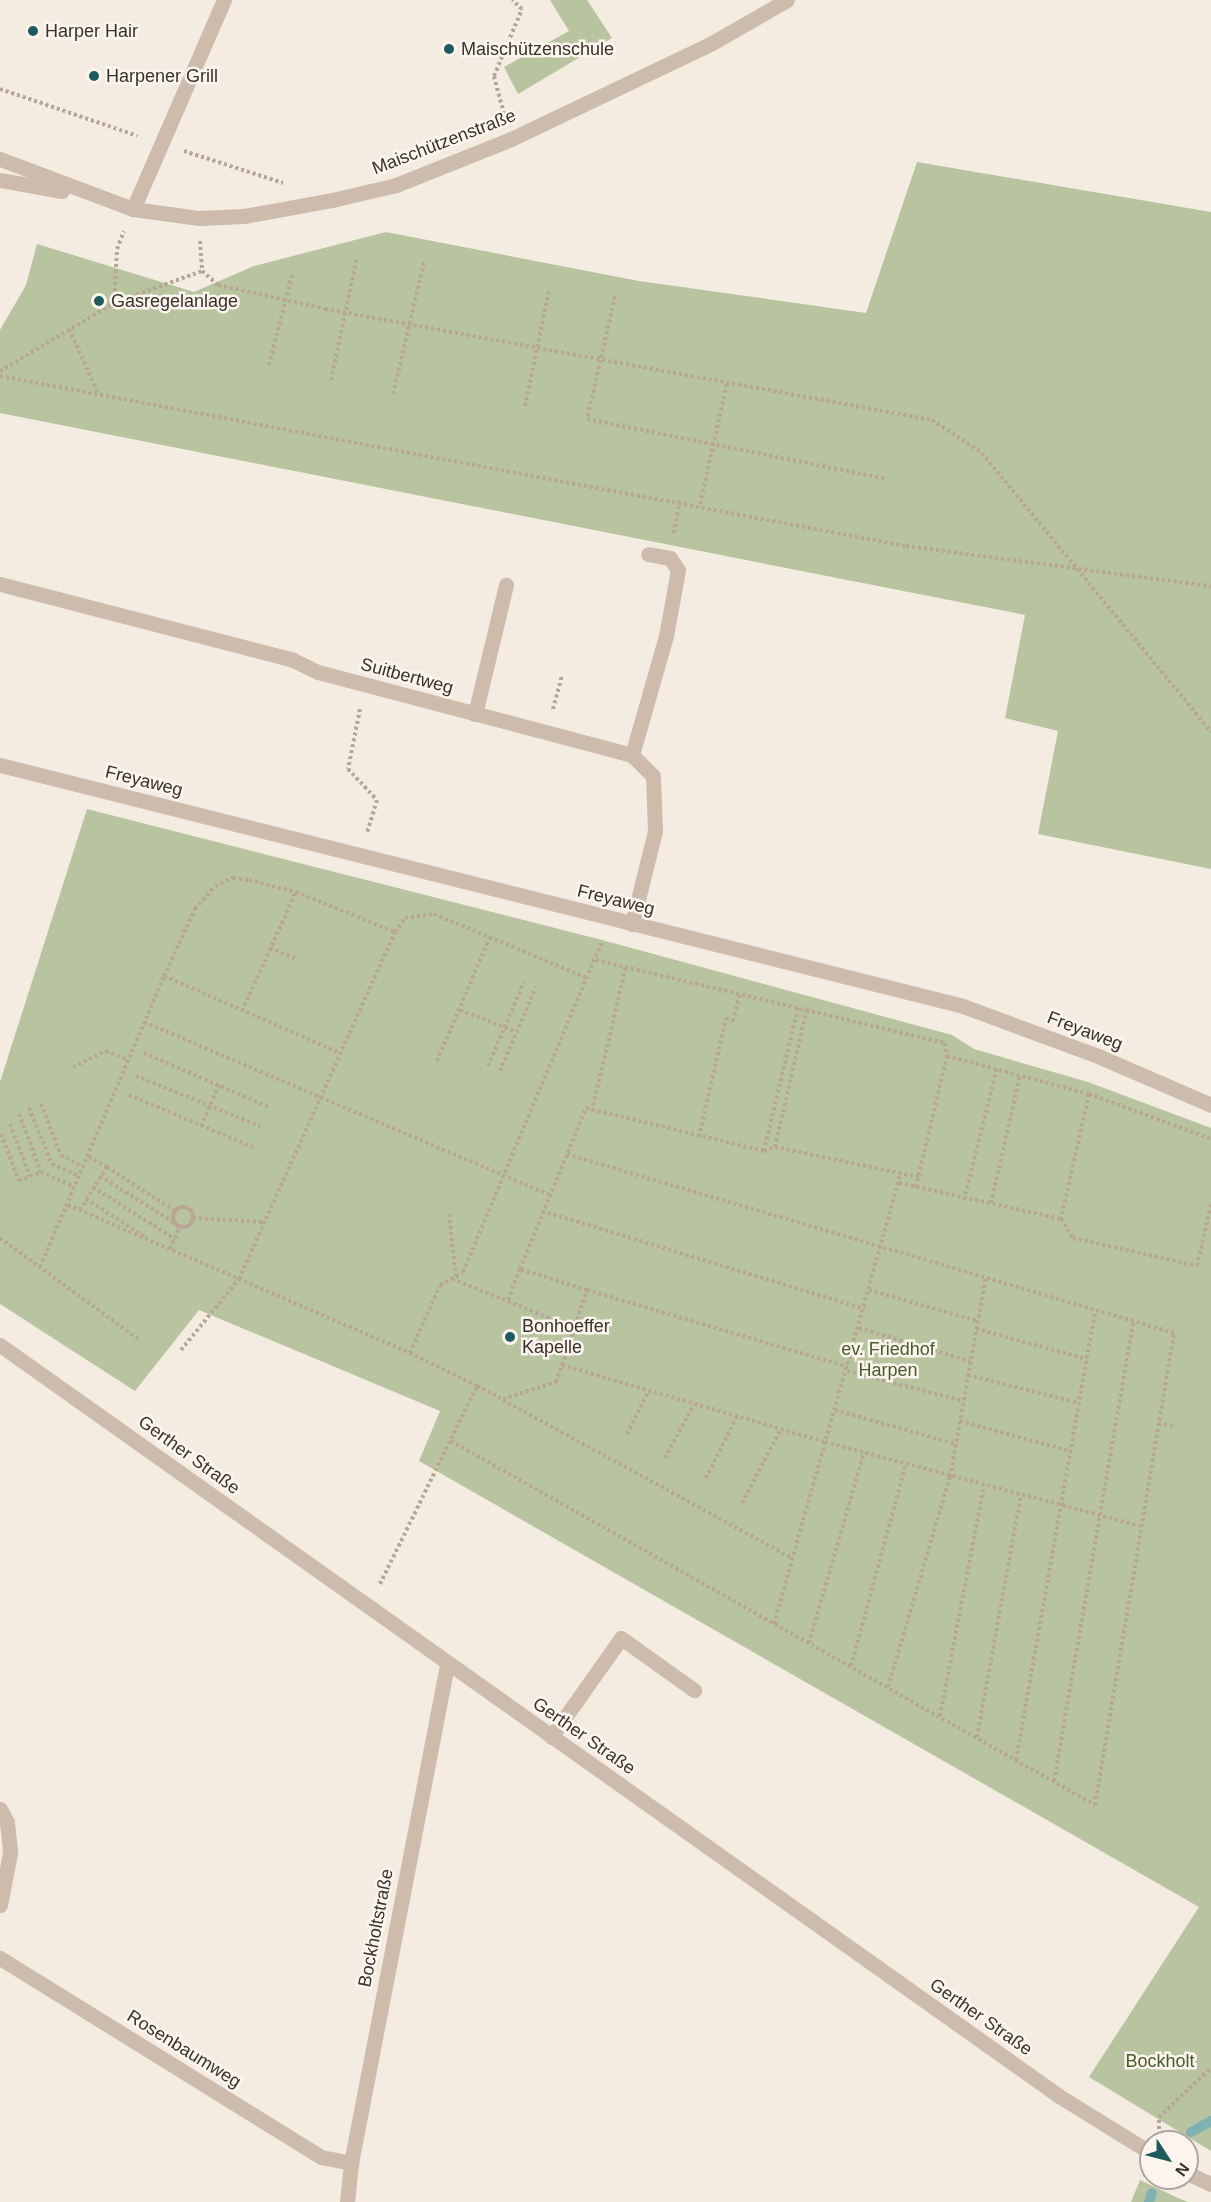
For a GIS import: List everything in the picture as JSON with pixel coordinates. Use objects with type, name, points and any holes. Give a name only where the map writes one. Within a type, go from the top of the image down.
[{"type":"street","points":[[134,209],[224,0]]},
{"type":"street","name":"Maischützenstraße","points":[[0,159],[89,195],[134,209],[199,218],[244,216],[396,185],[512,139],[627,86],[788,0]]},
{"type":"street","name":"Maischützenstraße","points":[[0,180],[89,195]]},
{"type":"street","points":[[632,924],[655,831],[653,776],[632,755],[666,636],[678,570],[670,558],[648,554]]},
{"type":"street","name":"Suitbertweg","points":[[0,585],[293,660],[318,672],[632,755]]},
{"type":"street","points":[[474,714],[506,585]]},
{"type":"street","name":"Freyaweg","points":[[0,765],[963,1006],[1098,1056],[1211,1105]]},
{"type":"street","name":"Gerther Straße","points":[[0,1345],[447,1665],[1059,2096],[1139,2146]]},
{"type":"street","points":[[551,1737],[621,1638],[694,1690]]},
{"type":"street","name":"Bockholtstraße","points":[[349,2201],[351,2163],[447,1665]]},
{"type":"street","points":[[0,1809],[7,1822],[10,1853],[0,1905]]},
{"type":"street","name":"Rosenbaumweg","points":[[0,1958],[321,2157],[351,2163]]},
{"type":"path","points":[[512,0],[522,9],[494,76],[512,139]]},
{"type":"path","points":[[114,303],[117,249],[134,209]]},
{"type":"path","points":[[199,218],[202,271],[218,285],[346,313],[932,420],[982,453],[1211,732]]},
{"type":"path","points":[[331,380],[357,258]]},
{"type":"path","points":[[393,394],[424,262]]},
{"type":"path","points":[[0,371],[114,303],[202,271]]},
{"type":"path","points":[[269,365],[292,275]]},
{"type":"path","points":[[525,406],[549,291]]},
{"type":"path","points":[[615,296],[587,419],[886,479]]},
{"type":"path","points":[[69,328],[98,394]]},
{"type":"path","points":[[0,376],[680,500],[906,546],[1211,586]]},
{"type":"path","points":[[700,504],[727,383]]},
{"type":"path","points":[[670,558],[680,500]]},
{"type":"path","points":[[547,733],[562,676]]},
{"type":"path","points":[[360,856],[376,800],[348,769],[365,685]]},
{"type":"path","points":[[40,1267],[164,976],[195,909],[215,886],[233,878],[296,892],[395,932]]},
{"type":"path","points":[[243,1011],[296,892]]},
{"type":"path","points":[[182,1350],[239,1279],[395,932],[405,918],[434,914],[587,978]]},
{"type":"path","points":[[410,1353],[440,1285],[463,1272],[596,960],[609,918]]},
{"type":"path","points":[[437,1062],[490,937]]},
{"type":"path","points":[[270,948],[295,958]]},
{"type":"path","points":[[596,960],[807,1008],[945,1043],[947,1056],[916,1187]]},
{"type":"path","points":[[592,1111],[626,966]]},
{"type":"path","points":[[164,976],[340,1053]]},
{"type":"path","points":[[488,1066],[524,982]]},
{"type":"path","points":[[500,1071],[536,987]]},
{"type":"path","points":[[699,1137],[726,1018],[734,1020],[740,993]]},
{"type":"path","points":[[764,1151],[798,1007]]},
{"type":"path","points":[[775,1147],[807,1008]]},
{"type":"path","points":[[460,1010],[516,1032]]},
{"type":"path","points":[[144,1022],[549,1195]]},
{"type":"path","points":[[73,1067],[106,1051],[129,1060]]},
{"type":"path","points":[[144,1053],[269,1107]]},
{"type":"path","points":[[947,1056],[1089,1094],[1211,1139]]},
{"type":"path","points":[[964,1200],[997,1068]]},
{"type":"path","points":[[991,1203],[1020,1075]]},
{"type":"path","points":[[136,1076],[260,1126]]},
{"type":"path","points":[[201,1126],[219,1085]]},
{"type":"path","points":[[1061,1219],[1089,1094]]},
{"type":"path","points":[[129,1095],[252,1147]]},
{"type":"path","points":[[41,1104],[61,1155],[83,1167]]},
{"type":"path","points":[[29,1108],[52,1164],[79,1176]]},
{"type":"path","points":[[919,1177],[775,1147],[764,1151],[586,1108],[520,1269],[848,1369],[963,1401]]},
{"type":"path","points":[[19,1114],[41,1172],[75,1187]]},
{"type":"path","points":[[10,1124],[30,1177]]},
{"type":"path","points":[[1,1134],[19,1181],[41,1172]]},
{"type":"path","points":[[451,1441],[1095,1805],[1174,1333],[567,1154]]},
{"type":"path","points":[[88,1156],[175,1211]]},
{"type":"path","points":[[80,1210],[107,1167]]},
{"type":"path","points":[[774,1624],[848,1369],[901,1173]]},
{"type":"path","points":[[100,1176],[180,1227]]},
{"type":"path","points":[[899,1183],[964,1200],[991,1203],[1061,1219],[1073,1238],[1197,1266],[1211,1204]]},
{"type":"path","points":[[93,1187],[175,1239]]},
{"type":"path","points":[[86,1199],[154,1242]]},
{"type":"path","points":[[68,1205],[410,1353],[503,1399],[792,1558]]},
{"type":"path","points":[[175,1211],[184,1208],[193,1218],[264,1222]]},
{"type":"path","points":[[175,1211],[175,1223]]},
{"type":"path","points":[[542,1211],[864,1309]]},
{"type":"path","points":[[448,1214],[454,1277]]},
{"type":"path","points":[[180,1227],[189,1225],[193,1218]]},
{"type":"path","points":[[170,1249],[180,1227]]},
{"type":"path","points":[[0,1238],[138,1339]]},
{"type":"path","points":[[508,1300],[520,1269]]},
{"type":"path","points":[[454,1277],[575,1328]]},
{"type":"path","points":[[888,1687],[950,1477],[986,1277]]},
{"type":"path","points":[[503,1399],[556,1382],[587,1290]]},
{"type":"path","points":[[869,1290],[978,1321]]},
{"type":"path","points":[[1016,1760],[1095,1311]]},
{"type":"path","points":[[1054,1781],[1101,1516],[1132,1322]]},
{"type":"path","points":[[859,1328],[970,1360]]},
{"type":"path","points":[[976,1329],[1087,1359]]},
{"type":"path","points":[[562,1365],[648,1392],[950,1477],[1140,1526]]},
{"type":"path","points":[[968,1375],[1079,1403]]},
{"type":"path","points":[[368,1608],[477,1386]]},
{"type":"path","points":[[627,1434],[648,1392]]},
{"type":"path","points":[[665,1458],[694,1404]]},
{"type":"path","points":[[835,1410],[956,1444]]},
{"type":"path","points":[[706,1478],[737,1416]]},
{"type":"path","points":[[960,1421],[1070,1451]]},
{"type":"path","points":[[1158,1423],[1175,1426]]},
{"type":"path","points":[[742,1503],[781,1429]]},
{"type":"path","points":[[809,1643],[864,1452]]},
{"type":"path","points":[[851,1666],[906,1464]]},
{"type":"path","points":[[940,1716],[984,1485]]},
{"type":"path","points":[[977,1737],[1022,1495]]},
{"type":"path","points":[[1159,2130],[1159,2117],[1211,2067]]},
{"type":"green space","points":[[550,0],[587,0],[612,38],[518,94],[504,67],[569,31]]},
{"type":"green space","points":[[917,162],[1211,212],[1211,869],[1038,834],[1058,731],[1005,718],[1025,615],[0,413],[0,330],[26,285],[37,244],[194,292],[254,266],[386,232],[639,281],[866,313]]},
{"type":"green space","name":"ev. Friedhof Harpen","points":[[87,809],[602,940],[952,1035],[974,1049],[1088,1082],[1211,1128],[1211,2151],[1199,2144],[1199,2130],[1176,2130],[1089,2077],[1199,1907],[419,1461],[440,1411],[199,1310],[135,1391],[0,1304],[0,1082]]},
{"type":"green space","points":[[1139,2182],[1139,2190],[1161,2190],[1188,2202],[1131,2202]]},
{"type":"waterway","points":[[1195,2130],[1211,2121]]},
{"type":"waterway","points":[[1149,2202],[1152,2193]]},
{"type":"place","name":"Harper Hair","points":[[33,31]]},
{"type":"place","name":"Maischützenschule","points":[[449,49]]},
{"type":"place","name":"Harpener Grill","points":[[94,76]]},
{"type":"place","name":"Gasregelanlage","points":[[99,301]]},
{"type":"place","name":"Bonhoeffer Kapelle","points":[[510,1337]]},
{"type":"park label","name":"Bockholt","points":[[1160,2061]]}]
